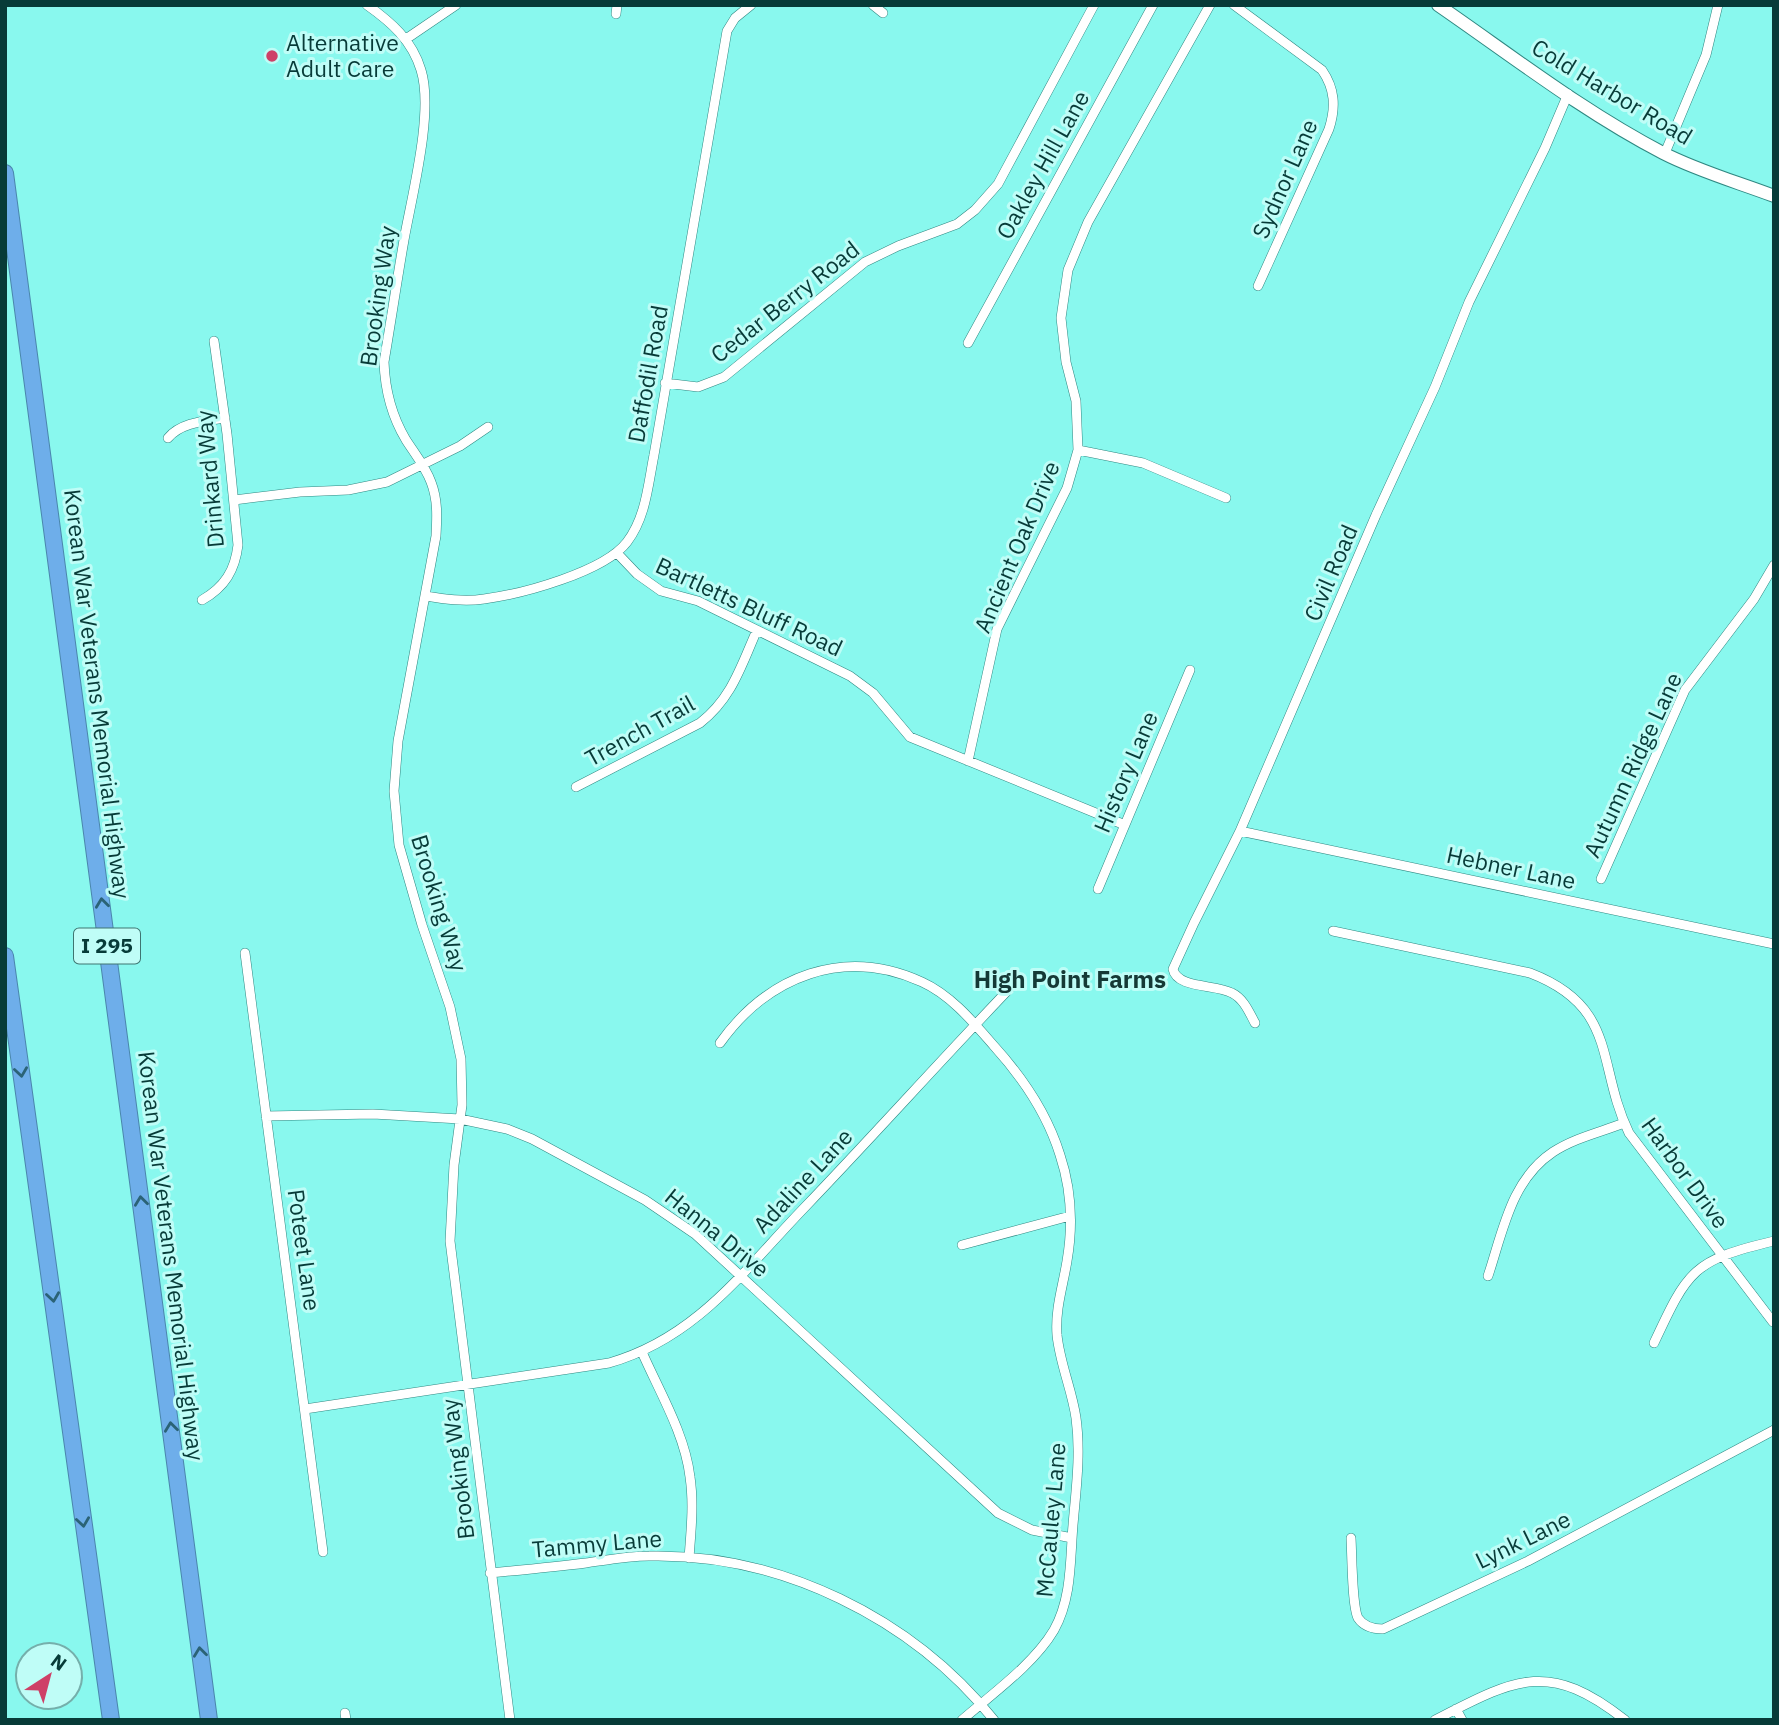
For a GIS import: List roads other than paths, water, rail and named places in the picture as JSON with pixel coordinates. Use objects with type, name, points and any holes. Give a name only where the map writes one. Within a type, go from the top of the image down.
[{"type":"highway","name":"Korean War Veterans Memorial Highway","points":[[5,173],[209,1720]]},
{"type":"highway","points":[[5,956],[111,1720]]},
{"type":"main road","name":"Cold Harbor Road","points":[[1438,5],[1568,94],[1665,153],[1774,196]]},
{"type":"street","name":"Brooking Way","points":[[367,5],[406,39],[421,69],[425,97],[414,186],[384,362],[391,409],[423,464],[437,506],[432,566],[398,741],[394,780],[396,824],[409,886],[443,983],[457,1034],[462,1079],[450,1241],[510,1720]]},
{"type":"street","points":[[406,39],[456,5]]},
{"type":"street","name":"Daffodil Road","points":[[425,596],[483,599],[535,588],[595,565],[617,553],[636,527],[643,512],[727,31],[735,18],[751,5]]},
{"type":"street","points":[[873,5],[883,13]]},
{"type":"street","name":"Cedar Berry Road","points":[[666,383],[698,387],[724,377],[865,262],[898,246],[957,224],[975,210],[998,184],[1094,5]]},
{"type":"street","name":"Oakley Hill Lane","points":[[968,343],[1153,5]]},
{"type":"street","name":"Ancient Oak Drive","points":[[968,761],[998,629],[1068,488],[1078,450],[1076,401],[1066,362],[1061,318],[1068,270],[1088,222],[1210,5]]},
{"type":"street","name":"Sydnor Lane","points":[[1234,5],[1322,70],[1329,80],[1335,103],[1329,130],[1258,286]]},
{"type":"street","points":[[1665,153],[1706,55],[1717,5]]},
{"type":"street","name":"Civil Road","points":[[1255,1023],[1246,1006],[1235,994],[1181,981],[1173,970],[1240,831],[1376,515],[1435,387],[1469,302],[1545,148],[1568,94]]},
{"type":"street","name":"Drinkard Way","points":[[202,600],[227,580],[236,560],[238,545],[214,341]]},
{"type":"street","points":[[168,438],[190,425],[225,418]]},
{"type":"street","points":[[233,500],[368,487],[402,477],[460,446],[488,427]]},
{"type":"street","points":[[1078,450],[1143,463],[1226,498]]},
{"type":"street","name":"Bartletts Bluff Road","points":[[617,553],[637,574],[661,591],[698,601],[850,676],[873,693],[910,737],[1125,825]]},
{"type":"street","name":"Autumn Ridge Lane","points":[[1601,879],[1685,690],[1754,599],[1774,565]]},
{"type":"street","name":"Trench Trail","points":[[576,787],[700,723],[713,713],[726,698],[757,630]]},
{"type":"street","name":"History Lane","points":[[1098,889],[1190,670]]},
{"type":"street","name":"Hebner Lane","points":[[1240,831],[1774,944]]},
{"type":"street","name":"Harbor Drive","points":[[1333,931],[1530,973],[1559,986],[1584,1009],[1599,1034],[1624,1123],[1637,1146],[1773,1322]]},
{"type":"street","name":"Poteet Lane","points":[[244,953],[323,1552]]},
{"type":"street","name":"McCauley Lane","points":[[720,1043],[749,1009],[766,994],[800,976],[838,968],[878,969],[902,974],[924,983],[975,1024],[1021,1078],[1043,1113],[1060,1155],[1069,1196],[1070,1216],[1067,1261],[1056,1329],[1058,1349],[1075,1409],[1079,1458],[1068,1590],[1053,1631],[1032,1657],[962,1720]]},
{"type":"street","name":"Adaline Lane","points":[[305,1409],[608,1363],[642,1352],[696,1318],[727,1292],[1012,986]]},
{"type":"street","name":"Hanna Drive","points":[[266,1116],[373,1114],[460,1119],[507,1129],[532,1139],[645,1200],[695,1234],[990,1507],[1032,1530],[1072,1538]]},
{"type":"street","points":[[1488,1276],[1514,1198],[1531,1171],[1555,1151],[1624,1123]]},
{"type":"street","points":[[962,1245],[1070,1216]]},
{"type":"street","points":[[1654,1343],[1676,1296],[1704,1264],[1722,1255],[1774,1241]]},
{"type":"street","points":[[642,1352],[680,1438],[690,1475],[693,1506],[690,1558]]},
{"type":"street","name":"Lynk Lane","points":[[1351,1538],[1356,1612],[1369,1628],[1383,1629],[1528,1561],[1774,1430]]},
{"type":"street","name":"Tammy Lane","points":[[491,1573],[633,1557],[690,1558],[779,1575],[840,1598],[870,1614],[920,1648],[994,1720]]},
{"type":"street","points":[[1435,1720],[1502,1688],[1518,1683],[1549,1682],[1582,1690],[1625,1720]]},
{"type":"street","points":[[1456,1709],[1462,1720]]},
{"type":"place","name":"Alternative Adult Care","points":[[272,56]]},
{"type":"district","name":"High Point Farms","points":[[1070,980]]}]
